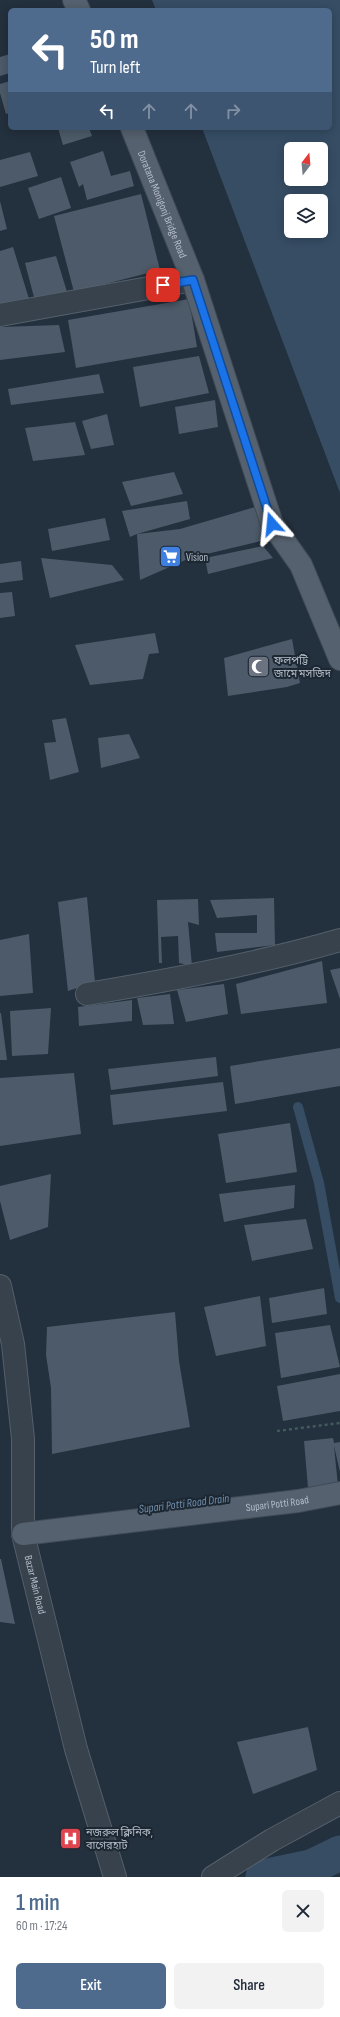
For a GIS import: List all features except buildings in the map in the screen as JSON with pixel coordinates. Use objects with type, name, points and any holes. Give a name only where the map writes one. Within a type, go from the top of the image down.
[{"type":"main road","name":"Doratana Monigonj Bridge Road","points":[[133,130],[193,280],[272,524],[301,564],[340,659]]},
{"type":"main road","name":"Supari Potti Road","points":[[23,1534],[298,1501],[340,1493]]},
{"type":"street","points":[[0,315],[193,280]]},
{"type":"street","points":[[87,994],[150,984],[309,949],[340,940]]},
{"type":"street","name":"Bazar Main Road","points":[[0,1286],[13,1344],[23,1439],[23,1534],[76,1748],[115,1877]]},
{"type":"street","points":[[213,1877],[272,1840],[340,1803]]},
{"type":"path","points":[[277,1431],[340,1423]]},
{"type":"water","points":[[152,0],[340,0],[340,493],[203,130],[332,130],[332,8],[155,8]]},
{"type":"waterway","name":"Supari Potti Road Drain","points":[[298,1107],[319,1183],[340,1298]]},
{"type":"waterway","points":[[263,1877],[311,1867],[340,1853]]},
{"type":"place","name":"Vision","points":[[170,557]]},
{"type":"place","name":"ফলপট্টি জামে মসজিদ","points":[[259,666]]},
{"type":"place","name":"নজরুল ক্লিনিক, বাগেরহাট","points":[[70,1838]]},
{"type":"route","points":[[163,285],[193,280],[272,524]]}]
